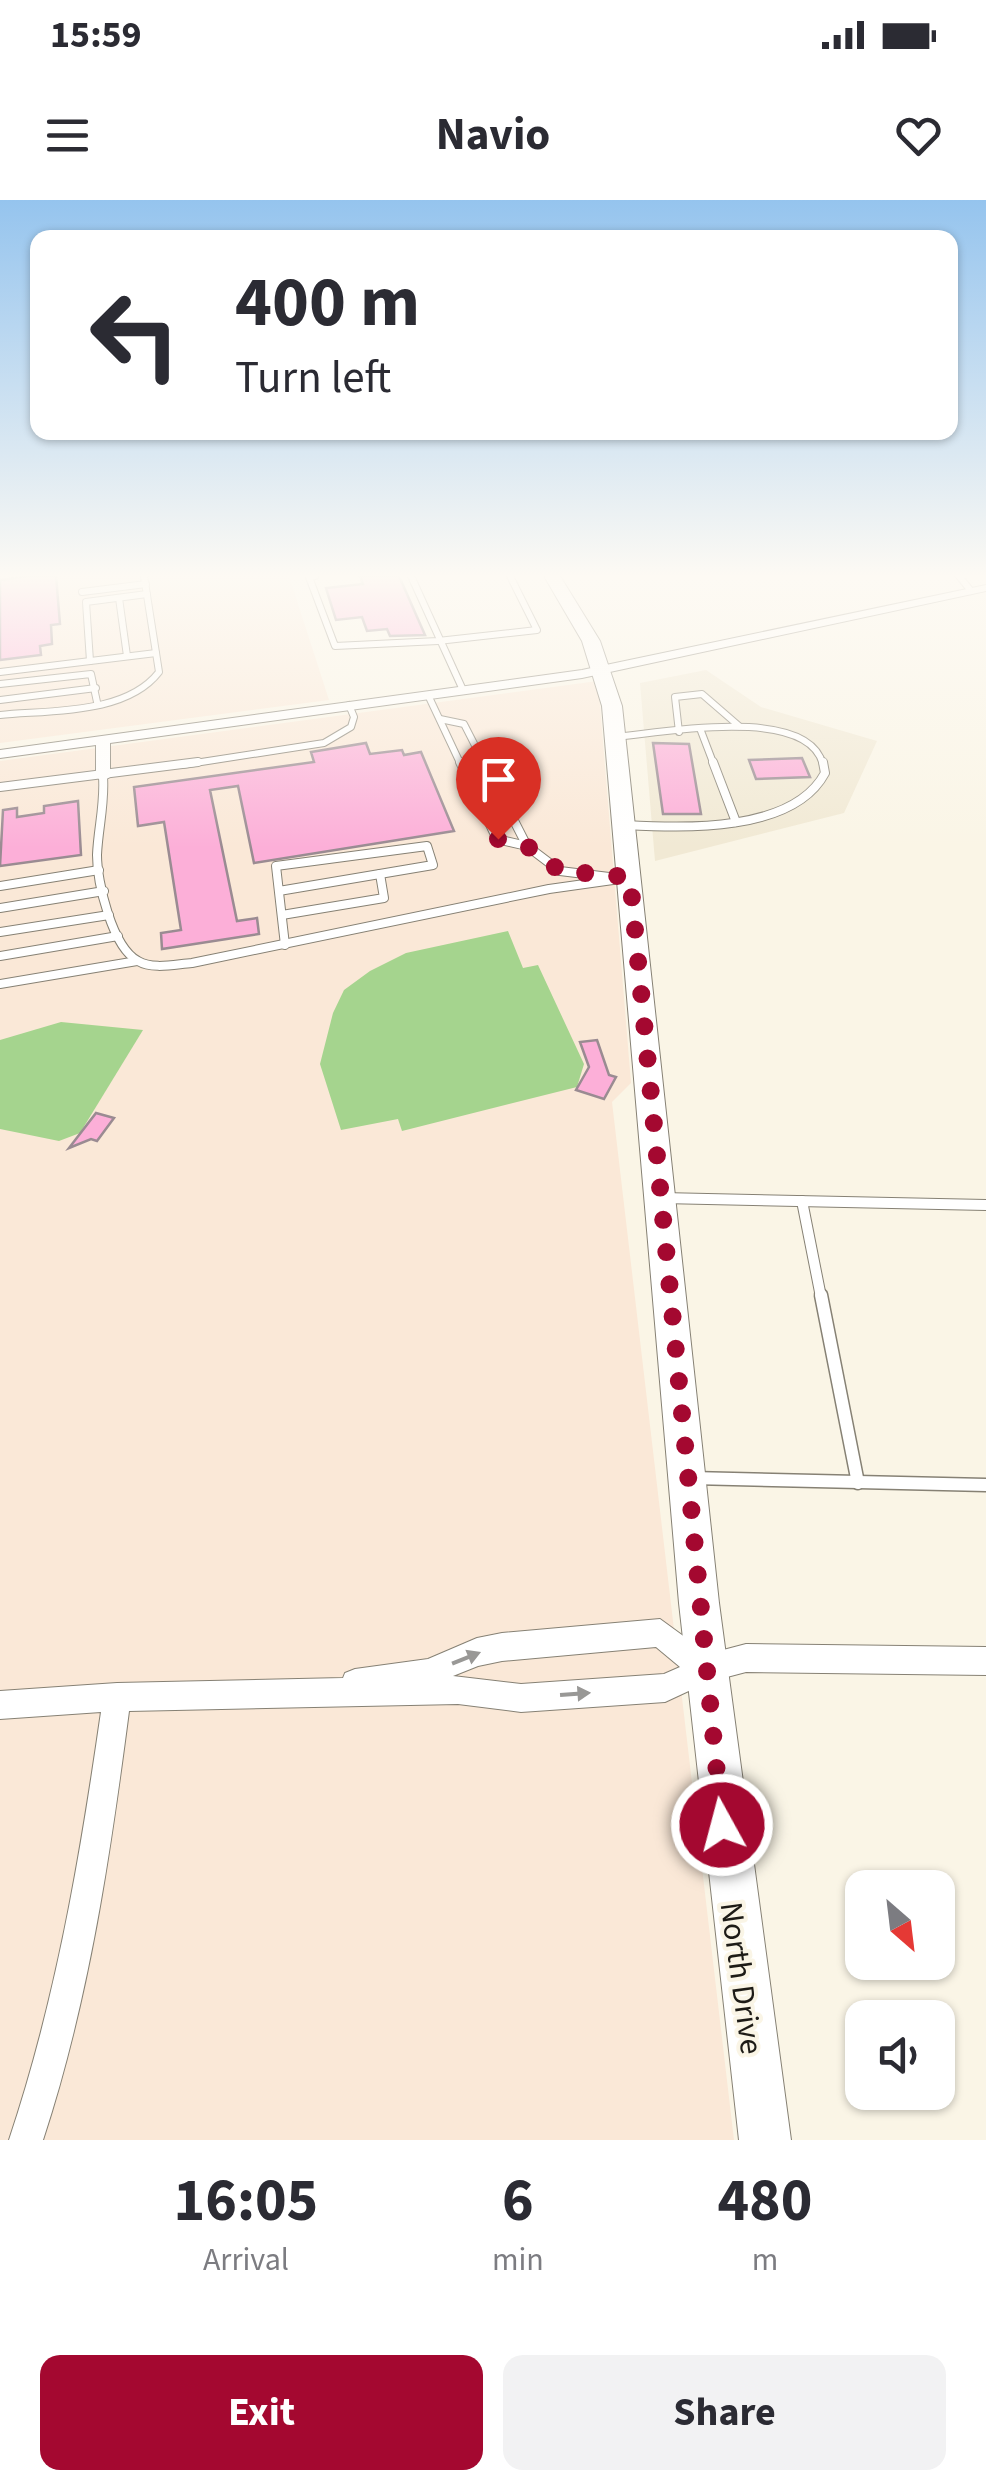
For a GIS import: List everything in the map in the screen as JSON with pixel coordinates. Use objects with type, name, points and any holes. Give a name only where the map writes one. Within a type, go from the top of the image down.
[{"type":"main road","name":"North Drive","points":[[602,667],[615,737],[624,825],[622,878],[660,1198],[704,1669],[736,1942],[765,2140]]},
{"type":"street","points":[[0,754],[619,667]]},
{"type":"street","points":[[103,739],[103,776]]},
{"type":"street","points":[[268,1695],[428,1674],[477,1652],[502,1648],[660,1634],[704,1669]]},
{"type":"street","points":[[0,1706],[117,1697],[458,1690],[521,1698],[665,1688],[704,1669],[746,1658],[986,1661]]},
{"type":"street","points":[[26,2140],[49,2076],[84,1930],[117,1697]]},
{"type":"lane","points":[[0,672],[45,667]]},
{"type":"lane","points":[[0,714],[127,698],[150,686],[158,667]]},
{"type":"lane","points":[[451,667],[463,690]]},
{"type":"lane","points":[[0,684],[84,673],[94,678],[97,702]]},
{"type":"lane","points":[[0,700],[96,688]]},
{"type":"lane","points":[[679,732],[675,697],[702,694],[714,700],[738,726]]},
{"type":"lane","points":[[428,695],[498,839],[527,846],[560,871],[572,875],[592,872],[622,878]]},
{"type":"lane","points":[[0,787],[324,743],[351,726],[354,716],[349,706]]},
{"type":"lane","points":[[440,718],[464,724],[527,846]]},
{"type":"lane","points":[[615,737],[738,726],[772,729],[817,749],[827,766],[825,782],[811,794],[778,810],[697,828],[624,825]]},
{"type":"lane","points":[[701,731],[736,822]]},
{"type":"lane","points":[[103,776],[105,810],[98,845],[99,870],[109,915],[118,936],[138,961]]},
{"type":"lane","points":[[279,890],[433,865],[428,846],[276,866],[285,945]]},
{"type":"lane","points":[[0,886],[99,870]]},
{"type":"lane","points":[[282,915],[384,898],[380,874]]},
{"type":"lane","points":[[0,984],[138,961],[154,965],[192,962],[622,878]]},
{"type":"lane","points":[[0,908],[104,891]]},
{"type":"lane","points":[[0,932],[109,915]]},
{"type":"lane","points":[[0,956],[118,936]]},
{"type":"lane","points":[[660,1198],[986,1205]]},
{"type":"lane","points":[[802,1201],[858,1482]]},
{"type":"lane","points":[[686,1478],[986,1485]]},
{"type":"shaded area","points":[[0,667],[318,667],[329,700],[0,743]]},
{"type":"shaded area","points":[[706,670],[761,707],[877,741],[844,813],[655,861],[640,683]]},
{"type":"shaded area","points":[[598,681],[631,1083],[612,1102],[734,2140],[0,2140],[0,761]]},
{"type":"green space","points":[[508,931],[523,968],[538,965],[584,1064],[577,1087],[402,1131],[398,1119],[341,1130],[320,1064],[333,1013],[344,990],[406,953]]},
{"type":"green space","points":[[61,1022],[143,1030],[80,1133],[59,1141],[0,1129],[0,1040]]},
{"type":"building","points":[[366,743],[370,754],[421,752],[454,831],[254,863],[238,786],[210,790],[237,921],[257,918],[259,934],[162,949],[161,933],[181,930],[164,822],[138,826],[134,787],[314,762],[311,752]]},
{"type":"building","points":[[653,743],[689,744],[701,814],[663,814]]},
{"type":"building","points":[[802,758],[810,777],[756,779],[749,760]]},
{"type":"building","points":[[78,801],[81,855],[0,866],[3,810],[17,808],[17,817],[44,813],[44,806]]},
{"type":"building","points":[[597,1040],[609,1075],[616,1077],[604,1099],[576,1090],[589,1067],[580,1042]]},
{"type":"building","points":[[96,1113],[114,1118],[97,1141],[91,1139],[69,1148]]},
{"type":"route","points":[[498,839],[527,846],[560,871],[572,875],[592,872],[615,879],[630,878],[722,1825]]}]
